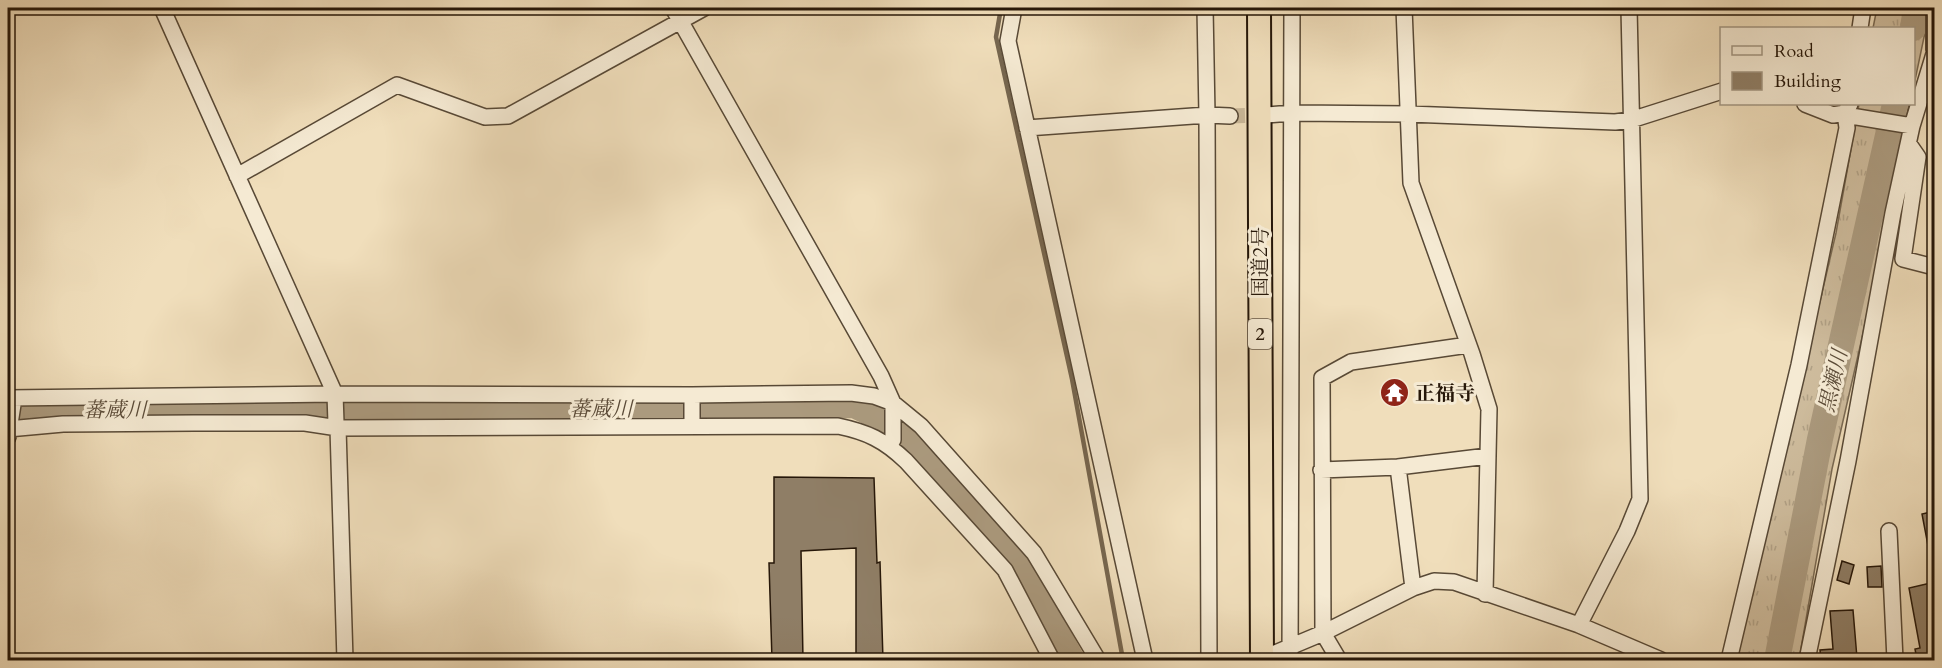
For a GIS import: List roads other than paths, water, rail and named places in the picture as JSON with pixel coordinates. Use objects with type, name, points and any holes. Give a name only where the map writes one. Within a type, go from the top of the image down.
[{"type":"highway","name":"国道2号","points":[[1259,8],[1268,657]]},
{"type":"street","points":[[162,8],[335,394],[345,660]]},
{"type":"street","points":[[237,176],[397,86],[485,117],[508,116],[676,14],[704,8]]},
{"type":"street","points":[[1014,8],[1008,41],[1145,660]]},
{"type":"street","points":[[1205,8],[1208,115],[1209,660]]},
{"type":"street","points":[[1290,653],[1292,8]]},
{"type":"street","points":[[1404,8],[1411,183],[1489,409],[1485,594]]},
{"type":"street","points":[[1579,626],[1627,531],[1640,499],[1629,8]]},
{"type":"street","points":[[1860,27],[1863,8]]},
{"type":"street","points":[[1807,660],[1848,461],[1910,126],[1935,52],[1934,8]]},
{"type":"street","points":[[676,14],[881,376],[892,403],[891,443]]},
{"type":"street","points":[[1266,115],[1292,113],[1409,114],[1615,122],[1631,120],[1720,92]]},
{"type":"street","points":[[1808,105],[1833,115],[1849,111],[1910,126]]},
{"type":"street","points":[[1729,660],[1799,365],[1849,111]]},
{"type":"street","points":[[1027,128],[1208,115],[1230,116]]},
{"type":"street","points":[[1908,144],[1918,157],[1903,259],[1935,267]]},
{"type":"street","points":[[1339,660],[1323,633],[1322,378],[1351,362],[1468,345]]},
{"type":"street","points":[[1052,660],[1005,570],[891,443],[864,431],[838,426],[692,424],[182,423],[63,424],[9,431],[12,398],[335,394],[692,396],[851,393],[874,396],[892,403],[921,426],[1034,553],[1098,660]]},
{"type":"street","points":[[692,396],[692,424]]},
{"type":"street","points":[[1321,470],[1398,467],[1488,456]]},
{"type":"street","points":[[1398,467],[1413,588]]},
{"type":"street","points":[[1889,531],[1895,660]]},
{"type":"street","points":[[1268,657],[1290,653],[1323,633],[1413,588],[1434,581],[1454,582],[1579,626],[1661,660]]},
{"type":"waterway","points":[[1001,8],[996,37],[1072,379],[1123,660]]},
{"type":"waterway","name":"黒瀬川","points":[[1913,27],[1916,8]]},
{"type":"waterway","name":"黒瀬川","points":[[1777,660],[1820,439],[1895,105]]},
{"type":"waterway","name":"蕃蔵川","points":[[8,410],[634,407],[754,409],[854,405],[879,417],[911,445],[1011,554],[1072,660]]},
{"type":"tunnel","points":[[1230,116],[1266,115]]},
{"type":"place","name":"正福寺","points":[[1394,393]]}]
